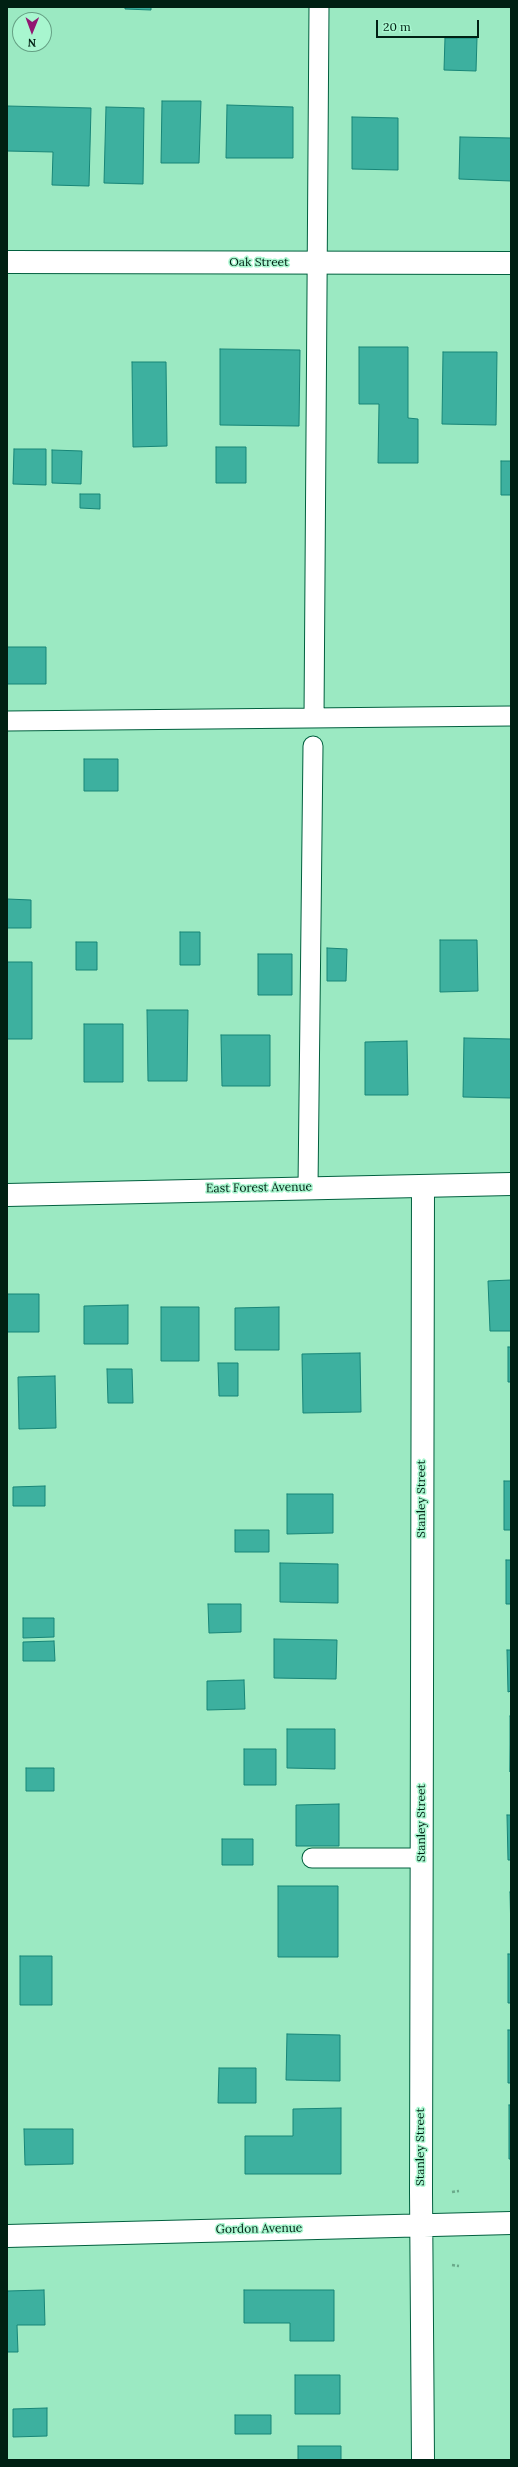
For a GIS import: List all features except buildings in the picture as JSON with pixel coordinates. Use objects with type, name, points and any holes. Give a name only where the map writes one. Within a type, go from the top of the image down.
[{"type":"street","name":"Oak Street","points":[[7,262],[511,263]]},
{"type":"street","name":"East Forest Avenue","points":[[7,1195],[308,1187],[511,1184]]},
{"type":"street","name":"Stanley Street","points":[[423,1186],[421,2224],[423,2460]]},
{"type":"street","name":"Gordon Avenue","points":[[7,2236],[421,2224],[511,2223]]},
{"type":"lane","points":[[314,717],[319,7]]},
{"type":"lane","points":[[7,721],[511,716]]},
{"type":"lane","points":[[308,1187],[314,746]]},
{"type":"lane","points":[[312,1858],[422,1858]]},
{"type":"path","points":[[452,2192],[459,2191]]},
{"type":"path","points":[[449,2265],[459,2266]]}]
